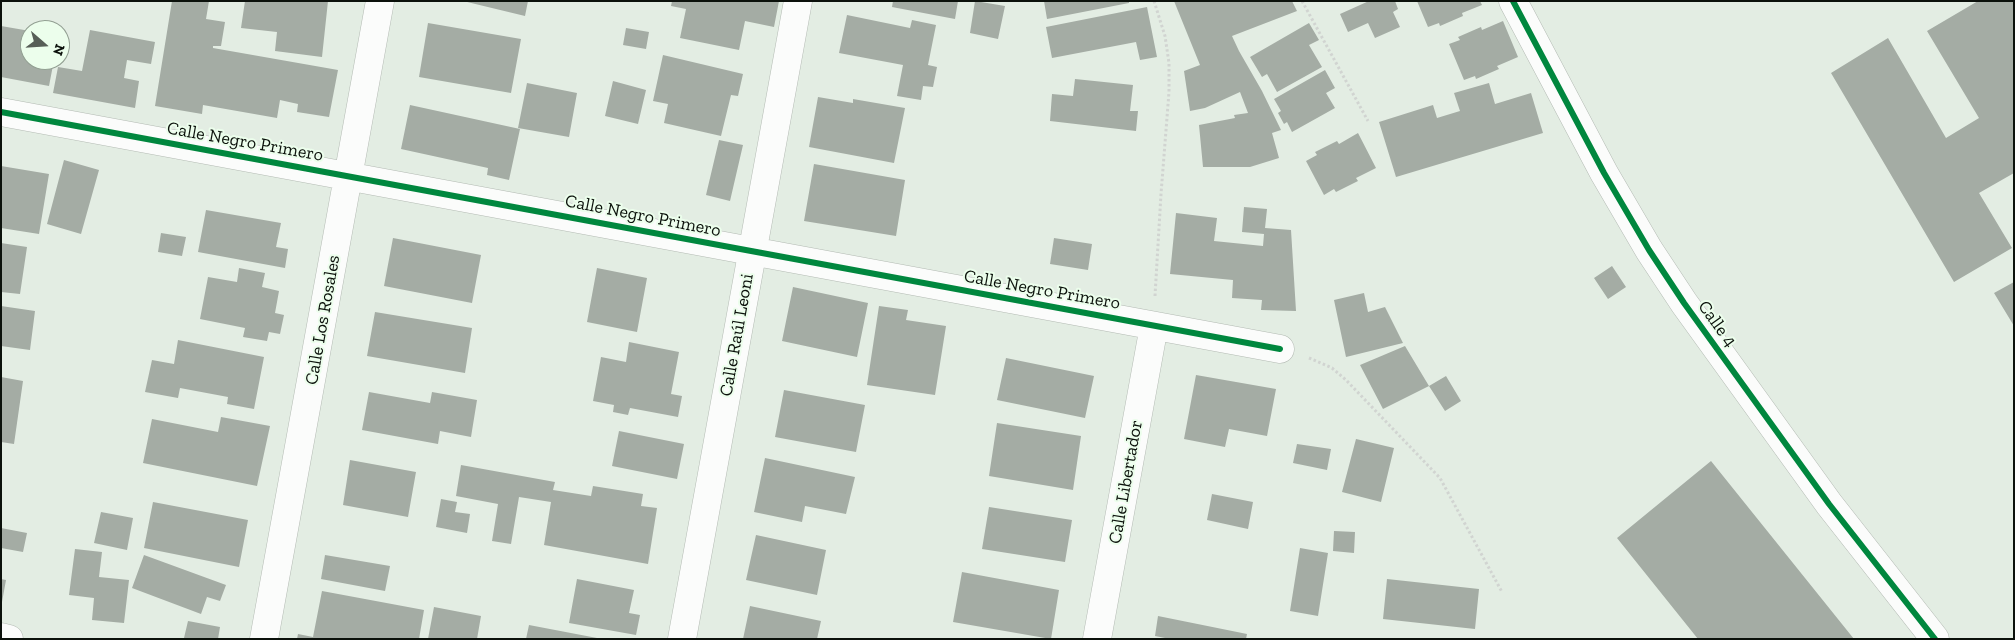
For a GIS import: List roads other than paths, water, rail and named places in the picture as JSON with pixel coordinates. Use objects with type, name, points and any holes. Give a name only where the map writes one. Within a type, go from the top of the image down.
[{"type":"street","name":"Calle Los Rosales","points":[[264,639],[380,1]]},
{"type":"street","name":"Calle Raúl Leoni","points":[[682,639],[798,1]]},
{"type":"street","name":"Calle 4","points":[[1513,1],[1604,173],[1649,250],[1684,303],[1829,504],[1935,639]]},
{"type":"street","name":"Calle Negro Primero","points":[[1,112],[1280,349]]},
{"type":"street","name":"Calle Libertador","points":[[1098,639],[1154,326]]},
{"type":"street","points":[[1,637],[9,639]]}]
